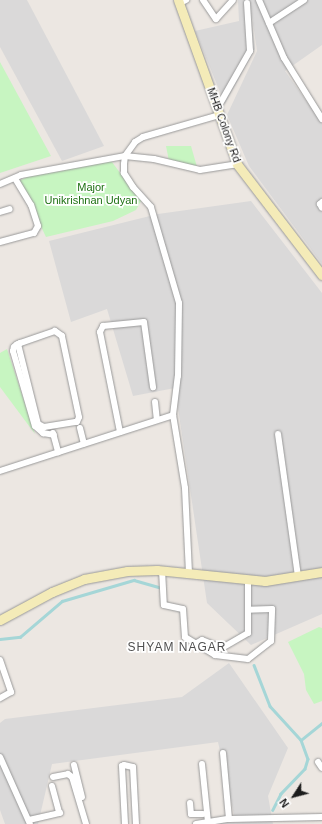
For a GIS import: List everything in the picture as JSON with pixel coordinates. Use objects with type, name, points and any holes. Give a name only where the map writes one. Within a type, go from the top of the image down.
[{"type":"main road","name":"MHB Colony Rd","points":[[182,1],[218,112],[237,164],[322,275]]},
{"type":"main road","points":[[0,620],[52,592],[84,579],[127,571],[162,570],[265,581],[322,572]]},
{"type":"street","points":[[203,0],[216,19],[233,0]]},
{"type":"street","points":[[259,0],[284,58],[322,119]]},
{"type":"street","points":[[268,23],[304,0]]},
{"type":"street","points":[[189,573],[185,488],[173,415],[178,376],[179,303],[151,207],[124,173],[125,156],[135,142],[143,137],[218,112],[250,51],[247,3]]},
{"type":"street","points":[[0,184],[15,178],[125,156],[154,159],[200,170],[237,164]]},
{"type":"street","points":[[0,242],[34,233],[38,226],[31,205],[15,178]]},
{"type":"street","points":[[322,202],[320,204],[322,208]]},
{"type":"street","points":[[0,212],[10,209]]},
{"type":"street","points":[[120,432],[100,332],[103,326],[144,322],[153,387]]},
{"type":"street","points":[[18,344],[38,424],[44,428],[77,422],[79,417],[61,334],[55,331],[18,344],[14,347],[14,355],[35,426],[40,431],[54,434],[58,452]]},
{"type":"street","points":[[155,402],[157,420]]},
{"type":"street","points":[[0,471],[173,415]]},
{"type":"street","points":[[80,428],[84,444]]},
{"type":"street","points":[[278,434],[298,576]]},
{"type":"street","points":[[162,570],[163,602],[167,606],[185,610],[185,637],[195,644],[219,656],[248,659],[254,656],[271,641],[273,611],[271,608],[248,610]]},
{"type":"street","points":[[195,644],[202,640],[222,648],[249,632],[248,579]]},
{"type":"street","points":[[0,660],[11,692],[0,698]]},
{"type":"street","points":[[223,753],[229,819]]},
{"type":"street","points":[[0,757],[30,822],[60,813],[52,786]]},
{"type":"street","points":[[74,765],[89,824]]},
{"type":"street","points":[[125,824],[122,766],[124,765],[133,767],[136,824]]},
{"type":"street","points":[[200,766],[206,822],[204,814],[200,766]]},
{"type":"street","points":[[53,777],[68,774],[72,777],[86,824]]},
{"type":"street","points":[[190,803],[191,814],[204,814]]},
{"type":"street","points":[[284,817],[284,824]]},
{"type":"street","points":[[196,824],[229,819],[322,817]]},
{"type":"shaded area","points":[[0,0],[27,0],[104,146],[62,161],[0,47]]},
{"type":"shaded area","points":[[238,0],[322,0],[322,45],[285,71],[322,123],[322,264],[249,166],[227,115],[257,51],[251,10],[255,49],[225,104],[195,31],[239,21]]},
{"type":"shaded area","points":[[251,201],[322,293],[322,614],[251,645],[207,603],[175,388],[133,396],[107,309],[71,322],[49,241],[158,214]]},
{"type":"shaded area","points":[[229,663],[288,748],[268,796],[273,824],[211,824],[235,819],[218,742],[52,764],[38,824],[5,824],[0,810],[0,723],[5,719],[182,697]]},
{"type":"green space","points":[[0,62],[51,156],[0,173]]},
{"type":"green space","points":[[166,146],[191,146],[197,167],[169,161]]},
{"type":"green space","name":"Major Unikrishnan Udyan","points":[[109,158],[141,201],[136,210],[113,221],[46,237],[19,181],[35,173],[61,171]]},
{"type":"green space","points":[[7,349],[35,434],[0,387],[0,353]]},
{"type":"green space","points":[[319,627],[322,628],[322,701],[314,704],[306,690],[304,674],[288,642]]},
{"type":"waterway","points":[[0,639],[20,637],[62,601],[134,580],[159,587]]},
{"type":"waterway","points":[[254,665],[270,706],[301,740],[308,759],[305,769],[281,794],[273,810]]},
{"type":"waterway","points":[[301,740],[322,723]]},
{"type":"district","name":"SHYAM NAGAR","points":[[177,648]]}]
